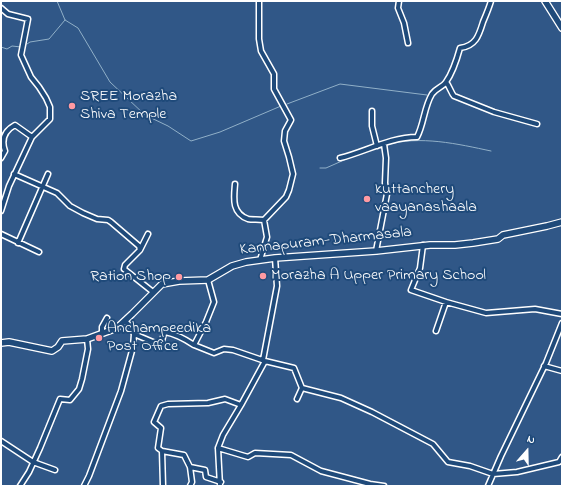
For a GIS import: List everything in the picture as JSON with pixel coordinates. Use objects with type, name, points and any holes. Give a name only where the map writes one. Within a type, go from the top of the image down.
[{"type":"main road","points":[[545,1],[562,28]]},
{"type":"main road","name":"Kannapuram-Dharmasala","points":[[1,343],[9,342],[52,351],[58,348],[62,340],[87,339],[117,328],[162,284],[179,281],[208,280],[232,266],[275,258],[376,252],[423,245],[455,245],[498,239],[503,235],[562,222]]},
{"type":"street","points":[[235,184],[234,204],[236,209],[248,219],[264,220],[286,197],[293,174],[284,141],[285,131],[291,120],[274,89],[274,74],[261,51],[259,39],[259,1]]},
{"type":"street","points":[[399,1],[398,8],[404,23],[408,44]]},
{"type":"street","points":[[340,158],[410,137],[417,138],[432,94],[436,88],[446,82],[456,63],[460,48],[468,47],[476,40],[491,1]]},
{"type":"street","points":[[1,8],[8,14],[28,20],[21,55],[31,77],[39,87],[50,107],[50,119],[32,138],[14,174],[1,211]]},
{"type":"street","points":[[446,82],[451,88],[454,96],[494,112],[537,124]]},
{"type":"street","points":[[372,111],[372,126],[378,146]]},
{"type":"street","points":[[1,158],[5,151],[2,142],[5,134],[12,126],[14,125],[32,138]]},
{"type":"street","points":[[376,252],[387,194],[385,183],[386,158],[384,146]]},
{"type":"street","points":[[14,174],[57,193],[70,206],[83,213],[97,219],[108,220],[139,246],[140,250]]},
{"type":"street","points":[[18,243],[48,174]]},
{"type":"street","points":[[260,260],[267,237],[264,220]]},
{"type":"street","points":[[1,234],[39,252]]},
{"type":"street","points":[[148,234],[140,250],[125,265],[124,269],[153,292]]},
{"type":"street","points":[[423,245],[420,268],[411,290],[446,302],[486,313],[535,308],[562,314]]},
{"type":"street","points":[[190,467],[205,470],[206,477],[220,484],[218,448],[264,360],[277,286],[275,258]]},
{"type":"street","points":[[194,345],[214,302],[208,280]]},
{"type":"street","points":[[436,332],[446,302]]},
{"type":"street","points":[[102,333],[102,327],[107,318]]},
{"type":"street","points":[[84,486],[121,391],[133,347],[134,334],[129,324],[125,321]]},
{"type":"street","points":[[488,486],[544,366],[562,323]]},
{"type":"street","points":[[134,334],[160,345],[163,334],[167,332],[177,335],[211,353],[224,349],[234,350],[294,368],[302,388],[298,399]]},
{"type":"street","points":[[20,486],[47,434],[60,399],[70,400],[79,389],[88,349],[87,339]]},
{"type":"street","points":[[544,366],[562,371]]},
{"type":"street","points":[[302,388],[341,398],[372,412],[433,444],[448,462],[470,466],[493,474],[517,472],[546,466],[559,462],[562,457]]},
{"type":"street","points":[[190,486],[192,482],[190,467],[184,455],[162,451],[158,448],[161,428],[154,422],[161,406],[164,404],[208,404],[225,399],[241,405]]},
{"type":"street","points":[[1,441],[33,462],[55,470]]},
{"type":"street","points":[[218,448],[248,457],[256,453],[291,455],[321,471],[370,484],[384,486]]},
{"type":"street","points":[[162,451],[162,486]]},
{"type":"waterway","points":[[57,1],[65,20],[78,28],[110,82],[145,115],[168,126],[191,141],[220,132],[281,106]]},
{"type":"waterway","points":[[27,44],[30,42],[49,39],[65,20]]},
{"type":"waterway","points":[[1,47],[7,49],[12,46],[21,47]]},
{"type":"waterway","points":[[287,104],[340,84],[427,95]]},
{"type":"waterway","points":[[386,145],[399,142],[425,141],[452,143],[491,151]]},
{"type":"waterway","points":[[371,150],[383,146]]},
{"type":"waterway","points":[[320,168],[326,168],[351,157]]},
{"type":"place","name":"SREE Morazha Shiva Temple","points":[[72,106]]},
{"type":"place","name":"kuttanchery vaayanashaala","points":[[367,199]]},
{"type":"place","name":"Morazha A Upper Primary School","points":[[263,276]]},
{"type":"place","name":"Ration Shop","points":[[179,277]]},
{"type":"place","name":"Anchampeedika Post Office","points":[[99,338]]}]
